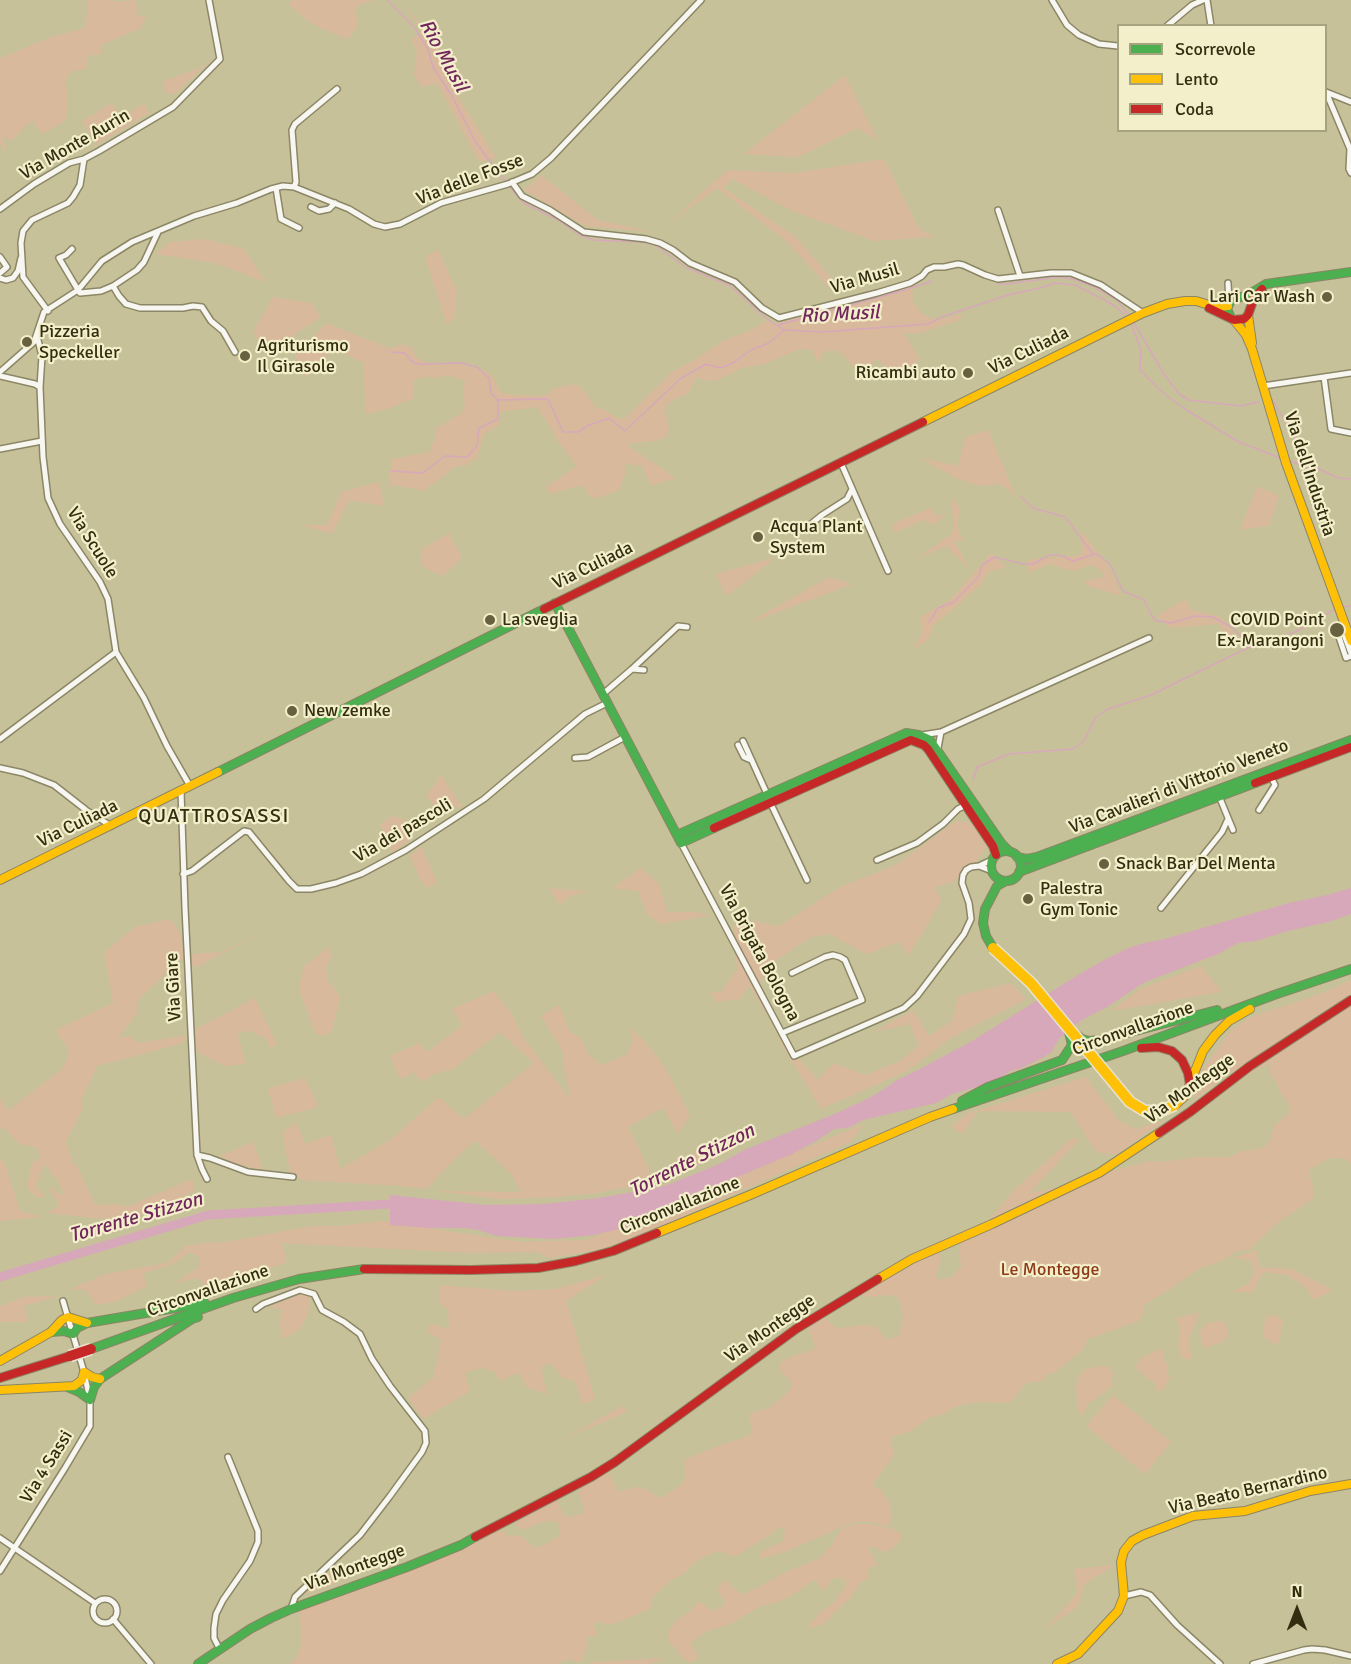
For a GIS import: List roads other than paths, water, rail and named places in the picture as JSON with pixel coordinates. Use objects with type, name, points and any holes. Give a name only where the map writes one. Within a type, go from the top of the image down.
[{"type":"main road","points":[[1266,284],[1254,298],[1249,312],[1240,321],[1233,319],[1228,313],[1233,302],[1266,284],[1351,272]]},
{"type":"main road","name":"Via Culiada","points":[[0,880],[1141,314],[1178,301],[1192,301],[1216,307],[1233,302]]},
{"type":"main road","points":[[1233,302],[1247,301],[1249,312]]},
{"type":"main road","name":"Via Culiada","points":[[1205,305],[1233,319]]},
{"type":"main road","name":"Via dell'Industria","points":[[1249,312],[1252,350]]},
{"type":"main road","name":"Via dell'Industria","points":[[1233,319],[1246,335],[1252,350],[1286,463],[1351,641]]},
{"type":"main road","name":"Via Brigata Bologna","points":[[555,603],[679,839]]},
{"type":"main road","points":[[679,839],[906,733],[919,735],[930,740],[938,750],[1002,844],[1020,863],[1019,872],[1012,879],[997,886],[985,909],[983,922],[986,936],[993,948],[1031,983],[1130,1102],[1145,1111],[1161,1111],[1175,1106],[1185,1096],[1203,1051],[1215,1035],[1229,1021],[1274,995]]},
{"type":"main road","points":[[768,798],[907,741],[911,740],[924,745],[993,846],[995,885],[993,892]]},
{"type":"main road","name":"Via Cavalieri di Vittorio Veneto","points":[[1013,854],[1027,859],[1037,857],[1351,740]]},
{"type":"main road","name":"Via Cavalieri di Vittorio Veneto","points":[[1019,872],[1351,747]]},
{"type":"main road","points":[[993,865],[1002,851],[1013,854]]},
{"type":"main road","points":[[993,865],[1000,880],[1005,881]]},
{"type":"main road","name":"Circonvallazione","points":[[0,1378],[91,1349],[220,1303],[299,1279],[359,1269],[538,1268],[613,1251],[794,1177],[930,1117],[1351,969]]},
{"type":"main road","name":"Via Montegge","points":[[198,1664],[250,1629],[291,1609],[461,1545],[591,1477],[615,1462],[796,1329],[912,1259],[1099,1173],[1190,1112],[1250,1066],[1351,1000]]},
{"type":"main road","points":[[1068,1028],[1082,1039],[1100,1040],[1258,1001]]},
{"type":"main road","points":[[930,1117],[988,1087],[1057,1063],[1066,1056],[1071,1048],[1072,1041],[1068,1028]]},
{"type":"main road","points":[[1123,1051],[1158,1047],[1172,1051],[1182,1060],[1190,1085]]},
{"type":"main road","points":[[51,1332],[64,1331],[73,1334],[77,1328],[87,1323],[134,1317],[213,1301],[220,1303],[215,1310],[192,1319],[100,1379],[94,1387],[90,1400],[67,1387]]},
{"type":"main road","points":[[0,1360],[51,1332],[68,1317],[87,1323]]},
{"type":"main road","points":[[0,1390],[67,1387],[78,1384],[84,1372],[100,1379]]},
{"type":"main road","name":"Via Beato Bernardino","points":[[1124,1596],[1121,1562],[1124,1551],[1132,1541],[1143,1535],[1194,1516],[1245,1511],[1310,1491],[1351,1484]]},
{"type":"main road","points":[[1057,1664],[1078,1654],[1085,1647],[1118,1611],[1124,1596]]},
{"type":"street","name":"Via Monte Aurin","points":[[0,209],[34,184],[69,163],[84,159],[173,107],[220,59],[209,0]]},
{"type":"street","name":"Via delle Fosse","points":[[48,311],[78,290],[102,261],[132,242],[194,216],[276,188],[294,187],[349,209],[374,224],[385,227],[400,224],[441,203],[532,174],[551,158],[701,0]]},
{"type":"street","points":[[1052,0],[1058,14],[1079,35],[1099,44],[1117,46]]},
{"type":"street","points":[[1169,24],[1192,5],[1205,0],[1211,24]]},
{"type":"street","points":[[294,187],[296,182],[292,130],[295,124],[337,89]]},
{"type":"street","points":[[1327,92],[1351,102]]},
{"type":"street","points":[[1327,94],[1350,149],[1349,169],[1351,172]]},
{"type":"street","points":[[0,374],[34,342],[44,312],[48,311],[23,277],[21,243],[23,231],[32,220],[68,202],[73,197],[80,185],[84,159]]},
{"type":"street","name":"Via Musil","points":[[512,182],[522,196],[560,215],[584,232],[646,239],[660,243],[690,263],[735,282],[762,308],[779,318],[877,293],[910,283],[934,267],[958,264],[998,279],[1071,273],[1101,285],[1141,314]]},
{"type":"street","points":[[276,188],[281,219],[299,228]]},
{"type":"street","points":[[310,207],[319,211],[330,209],[335,203]]},
{"type":"street","points":[[998,210],[1020,276]]},
{"type":"street","points":[[72,249],[59,258],[78,290],[81,293],[101,291],[128,277],[144,262],[159,230]]},
{"type":"street","points":[[0,257],[7,267],[0,273]]},
{"type":"street","points":[[0,278],[6,280],[13,278],[18,271],[18,264],[22,257]]},
{"type":"street","points":[[113,286],[126,304],[140,308],[202,307],[211,321],[223,331],[235,352]]},
{"type":"street","name":"Via Scuole","points":[[37,334],[42,356],[40,387],[42,441],[48,498],[60,524],[100,582],[108,599],[116,652],[144,698],[186,788]]},
{"type":"street","points":[[0,374],[40,387]]},
{"type":"street","points":[[1263,386],[1351,374]]},
{"type":"street","points":[[1324,377],[1331,429],[1351,433]]},
{"type":"street","points":[[0,449],[42,441]]},
{"type":"street","points":[[841,463],[888,571]]},
{"type":"street","points":[[811,524],[847,499],[852,488]]},
{"type":"street","points":[[605,699],[632,669],[678,626],[687,627]]},
{"type":"street","points":[[1346,631],[1337,631],[1346,657],[1351,655]]},
{"type":"street","points":[[919,735],[941,732],[1149,638]]},
{"type":"street","points":[[0,739],[116,652]]},
{"type":"street","points":[[632,669],[644,670]]},
{"type":"street","name":"Via dei pascoli","points":[[183,874],[192,871],[244,831],[249,832],[297,889],[310,889],[336,883],[361,873],[406,850],[484,799],[605,699]]},
{"type":"street","points":[[938,750],[941,732]]},
{"type":"street","points":[[575,758],[588,757],[625,737]]},
{"type":"street","points":[[740,743],[751,760],[807,880]]},
{"type":"street","points":[[0,768],[54,784],[86,810],[111,826]]},
{"type":"street","points":[[1259,810],[1275,785],[1271,777]]},
{"type":"street","name":"Via Giare","points":[[186,788],[183,874],[197,1155],[207,1179]]},
{"type":"street","points":[[1219,796],[1233,830]]},
{"type":"street","points":[[878,860],[917,843],[966,805]]},
{"type":"street","points":[[1161,908],[1222,832],[1228,819]]},
{"type":"street","name":"Via Brigata Bologna","points":[[679,839],[794,1056],[904,1008],[917,996],[964,934],[971,919],[971,913],[962,879],[966,870],[979,866]]},
{"type":"street","points":[[979,866],[993,865]]},
{"type":"street","points":[[979,866],[993,865]]},
{"type":"street","points":[[783,1033],[862,1000],[845,960],[840,957],[833,955],[825,957],[792,973]]},
{"type":"street","points":[[197,1155],[248,1172],[293,1177]]},
{"type":"street","points":[[256,1309],[262,1304],[300,1290],[314,1294],[322,1310],[360,1334],[384,1377],[425,1431],[426,1443],[422,1452],[390,1496],[360,1535],[295,1597],[291,1609]]},
{"type":"street","name":"Via 4 Sassi","points":[[0,1571],[90,1426],[90,1400],[84,1372],[63,1301]]},
{"type":"street","points":[[219,1650],[214,1638],[216,1614],[250,1561],[258,1542],[258,1531],[228,1457]]},
{"type":"street","points":[[0,1538],[95,1603]]},
{"type":"street","points":[[1124,1596],[1141,1592],[1150,1595],[1177,1625],[1220,1664]]},
{"type":"street","points":[[104,1598],[113,1601],[117,1610],[113,1619],[107,1623],[100,1622],[94,1617],[95,1603],[104,1598]]},
{"type":"street","points":[[113,1619],[151,1664]]},
{"type":"street","points":[[1253,1664],[1312,1649],[1351,1656]]},
{"type":"waterway","name":"Rio Musil","points":[[387,0],[414,27],[428,49],[433,67],[452,96],[475,141],[506,183]]},
{"type":"waterway","name":"Rio Musil","points":[[510,187],[522,202],[585,237],[594,240],[642,242],[655,245],[687,268],[729,285],[766,318],[784,330],[822,332],[928,324],[942,317],[1008,295],[1056,283],[1075,285],[1105,300],[1126,316]]},
{"type":"waterway","points":[[998,284],[1059,277],[1072,279],[1092,286],[1117,300],[1129,315]]},
{"type":"waterway","points":[[778,325],[932,281]]},
{"type":"waterway","points":[[1133,321],[1164,374],[1178,393],[1189,400],[1240,406],[1259,402]]},
{"type":"waterway","name":"Rio Musil","points":[[1130,322],[1141,349],[1140,370],[1163,393],[1237,441],[1280,458]]},
{"type":"waterway","points":[[391,352],[405,353],[411,361],[419,364],[461,363],[477,367],[489,378],[491,393],[498,400],[548,399],[563,432],[578,432],[589,425],[609,418],[625,431],[680,379],[706,364],[720,368],[733,363],[751,350],[769,343],[783,331]]},
{"type":"waterway","points":[[1272,399],[1295,439],[1317,468]]},
{"type":"waterway","points":[[391,471],[423,473],[445,456],[467,457],[477,446],[479,428],[498,419],[498,400]]},
{"type":"waterway","name":"Rio Musil","points":[[1290,461],[1312,469],[1317,468],[1338,478],[1351,479]]},
{"type":"waterway","points":[[1021,497],[1033,508],[1065,517],[1093,554],[1097,554],[1110,564],[1123,591],[1144,600],[1154,620],[1171,623],[1195,616],[1213,617],[1233,628],[1248,645],[1255,647],[1297,631],[1337,608]]},
{"type":"waterway","points":[[929,622],[938,608],[954,602],[979,576],[982,565],[995,557],[1023,564],[1033,564],[1050,555],[1060,555],[1073,561],[1092,555]]},
{"type":"waterway","points":[[1341,607],[1351,606]]},
{"type":"waterway","points":[[973,780],[977,767],[1009,754],[1073,749],[1083,742],[1096,717],[1108,709],[1151,695],[1253,647]]},
{"type":"waterway","name":"Torrente Stizzon","points":[[0,1277],[208,1215],[402,1202]]},
{"type":"place","name":"Lari Car Wash","points":[[1327,297]]},
{"type":"place","name":"Pizzeria Speckeller","points":[[27,342]]},
{"type":"place","name":"Agriturismo Il Girasole","points":[[245,356]]},
{"type":"place","name":"Ricambi auto","points":[[968,373]]},
{"type":"place","name":"Acqua Plant System","points":[[758,537]]},
{"type":"place","name":"La sveglia","points":[[490,620]]},
{"type":"place","name":"COVID Point Ex-Marangoni","points":[[1337,630]]},
{"type":"place","name":"New zemke","points":[[292,711]]},
{"type":"place","name":"Snack Bar Del Menta","points":[[1104,864]]},
{"type":"place","name":"Palestra Gym Tonic","points":[[1028,899]]},
{"type":"district","name":"QUATTROSASSI","points":[[214,817]]},
{"type":"park label","name":"Le Montegge","points":[[1050,1270]]}]
